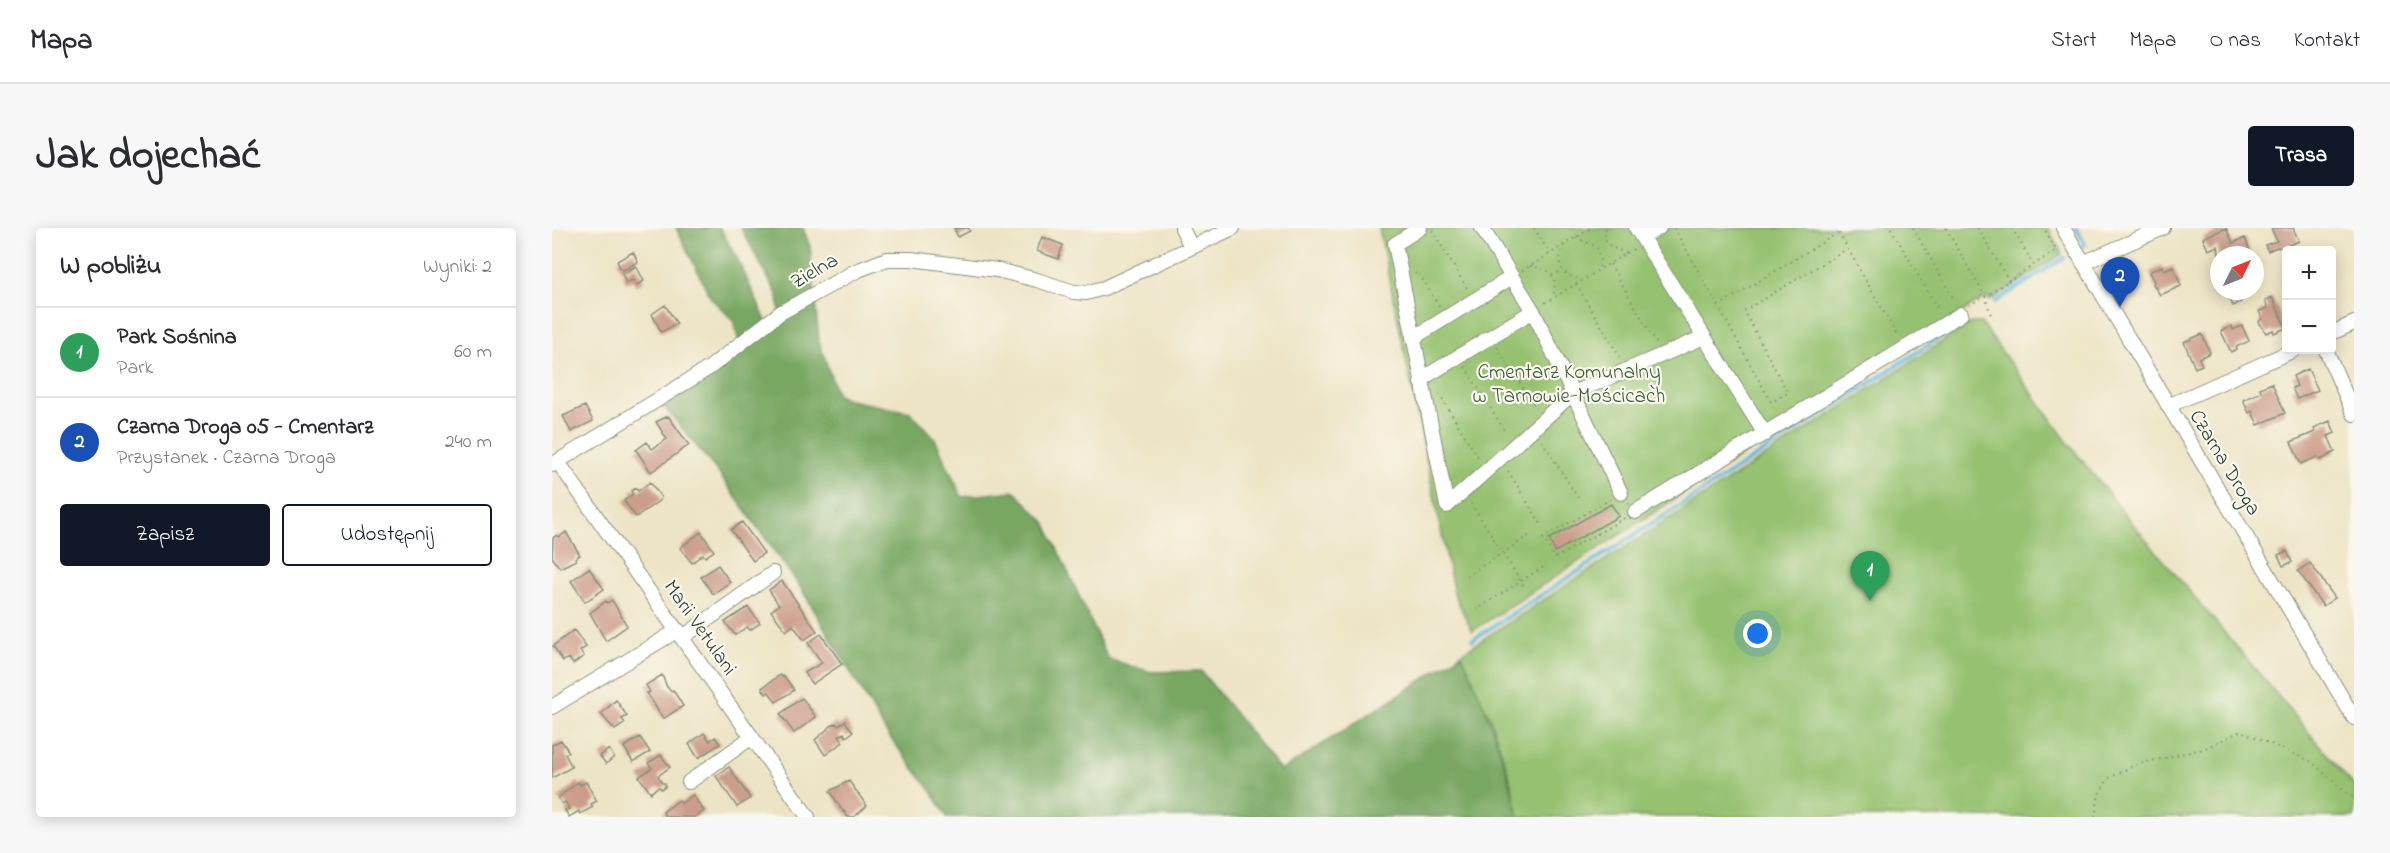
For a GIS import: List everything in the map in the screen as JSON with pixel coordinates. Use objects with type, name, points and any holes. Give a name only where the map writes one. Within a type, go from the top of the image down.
[{"type":"street","points":[[1182,228],[1191,247]]},
{"type":"street","name":"Zielna","points":[[555,463],[709,368],[780,313],[855,271],[887,260],[911,259],[997,270],[1074,292],[1086,293],[1104,288],[1233,228]]},
{"type":"street","points":[[1420,228],[1395,244],[1447,506],[1573,393],[1704,337]]},
{"type":"street","points":[[1482,228],[1533,311],[1622,493]]},
{"type":"street","points":[[1659,228],[1641,236],[1765,434]]},
{"type":"street","name":"Czarna Droga","points":[[2063,228],[2168,406],[2348,696],[2354,718]]},
{"type":"street","points":[[2083,263],[2163,228]]},
{"type":"street","points":[[1413,338],[1512,277]]},
{"type":"street","points":[[1635,512],[1905,350],[1965,310]]},
{"type":"street","points":[[1421,383],[1428,375],[1533,311]]},
{"type":"street","points":[[2336,331],[2354,322]]},
{"type":"street","points":[[2168,406],[2285,354]]},
{"type":"street","points":[[2328,354],[2354,414]]},
{"type":"street","name":"Marii Vetulani","points":[[555,463],[680,634],[808,817]]},
{"type":"street","points":[[552,707],[680,634],[773,573]]},
{"type":"street","points":[[689,782],[752,737]]},
{"type":"path","points":[[1431,228],[1474,300]]},
{"type":"path","points":[[1534,228],[1550,254]]},
{"type":"path","points":[[1579,228],[1582,234]]},
{"type":"path","points":[[1512,277],[1592,228]]},
{"type":"path","points":[[1606,228],[1604,235],[1611,248],[1627,253]]},
{"type":"path","points":[[1674,228],[1771,402],[1788,393],[1744,311],[1847,249]]},
{"type":"path","points":[[1836,228],[1905,350]]},
{"type":"path","points":[[1891,228],[1946,324]]},
{"type":"path","points":[[1913,228],[1955,300]]},
{"type":"path","points":[[1946,228],[1985,296],[1992,318]]},
{"type":"path","points":[[1978,228],[2009,281]]},
{"type":"path","points":[[2012,228],[2032,264]]},
{"type":"path","points":[[1965,310],[2056,250],[2044,228]]},
{"type":"path","points":[[1718,306],[1838,233]]},
{"type":"path","points":[[1533,311],[1627,253],[1641,236]]},
{"type":"path","points":[[1576,237],[1597,247]]},
{"type":"path","points":[[1597,247],[1606,242]]},
{"type":"path","points":[[1564,245],[1560,255],[1562,270],[1570,277],[1582,280]]},
{"type":"path","points":[[1597,247],[1599,270]]},
{"type":"path","points":[[1610,264],[1663,354]]},
{"type":"path","points":[[1530,266],[1542,268],[1555,280],[1553,298]]},
{"type":"path","points":[[1552,276],[1562,270]]},
{"type":"path","points":[[1402,282],[1418,272],[1446,318]]},
{"type":"path","points":[[1576,284],[1627,370]]},
{"type":"path","points":[[1491,337],[1580,501]]},
{"type":"path","points":[[1459,357],[1514,446]]},
{"type":"path","points":[[1439,394],[1486,470]]},
{"type":"path","points":[[1500,459],[1541,524]]},
{"type":"path","points":[[1464,491],[1525,588]]},
{"type":"path","points":[[1622,493],[1543,538],[1555,558],[1635,512]]},
{"type":"path","points":[[1467,576],[1530,535]]},
{"type":"path","points":[[1476,610],[1543,567]]},
{"type":"path","points":[[2095,817],[2099,794],[2108,779],[2134,765],[2203,749],[2241,731],[2310,761],[2354,799]]},
{"type":"green space","points":[[676,228],[720,228],[739,262],[767,323],[780,313],[778,296],[741,228],[803,228],[810,247],[819,341],[837,395],[854,401],[910,412],[935,439],[962,497],[1014,491],[1045,522],[1108,659],[1151,672],[1201,671],[1281,771],[1462,654],[1494,734],[1519,817],[947,817],[933,793],[886,732],[801,588],[717,471],[659,400],[740,345],[733,320],[711,298]]},
{"type":"green space","name":"Cmentarz Komunalny w Tarnowie-Mościcach","points":[[1379,228],[2048,228],[2062,254],[1989,301],[1986,297],[1962,312],[1472,631],[1454,593]]},
{"type":"green space","points":[[1971,323],[1981,323],[2069,444],[2132,523],[2354,786],[2354,817],[1519,817],[1509,775],[1490,718],[1457,656]]},
{"type":"building","points":[[954,228],[968,228],[970,231],[958,237]]},
{"type":"building","points":[[2226,228],[2233,243],[2245,238],[2248,246],[2210,246],[2208,250],[2203,238]]},
{"type":"building","points":[[2271,228],[2293,228],[2299,241],[2268,251],[2265,245],[2277,241]]},
{"type":"building","points":[[1042,237],[1063,245],[1058,259],[1037,251]]},
{"type":"building","points":[[633,252],[638,262],[622,271],[617,261]]},
{"type":"building","points":[[636,266],[644,281],[636,286],[633,280],[626,283],[622,274]]},
{"type":"building","points":[[2162,266],[2164,270],[2173,266],[2181,286],[2160,295],[2149,272]]},
{"type":"building","points":[[2272,297],[2282,319],[2282,330],[2266,333],[2259,322],[2262,318],[2259,311],[2268,308],[2265,301]]},
{"type":"building","points":[[2230,300],[2240,300],[2241,302],[2233,306]]},
{"type":"building","points":[[665,305],[677,324],[661,332],[652,314]]},
{"type":"building","points":[[2232,326],[2233,330],[2242,326],[2249,341],[2231,352],[2221,331]]},
{"type":"building","points":[[2202,334],[2210,353],[2199,358],[2202,365],[2195,368],[2184,342]]},
{"type":"building","points":[[2308,369],[2318,390],[2297,399],[2292,388],[2297,386],[2293,376]]},
{"type":"building","points":[[2272,383],[2285,413],[2258,425],[2252,411],[2249,413],[2243,400],[2261,392],[2260,388]]},
{"type":"building","points":[[585,406],[593,421],[571,432],[563,416]]},
{"type":"building","points":[[668,416],[689,445],[651,472],[636,450],[647,442],[652,449],[667,439],[656,422]]},
{"type":"building","points":[[2330,421],[2335,433],[2328,436],[2335,452],[2321,460],[2317,457],[2301,464],[2291,442],[2315,432],[2314,428]]},
{"type":"building","points":[[650,482],[661,497],[660,500],[636,517],[624,501],[633,494],[631,491],[636,488],[638,491]]},
{"type":"building","points":[[1611,504],[1619,516],[1555,552],[1549,539]]},
{"type":"building","points":[[742,522],[764,553],[753,561],[731,530]]},
{"type":"building","points":[[566,532],[580,555],[575,558],[576,560],[560,568],[552,557],[553,538]]},
{"type":"building","points":[[701,532],[714,551],[705,557],[703,554],[692,563],[680,548]]},
{"type":"building","points":[[2287,551],[2292,562],[2283,566],[2278,555]]},
{"type":"building","points":[[2310,563],[2335,598],[2323,606],[2298,571]]},
{"type":"building","points":[[718,565],[730,582],[713,594],[701,577]]},
{"type":"building","points":[[589,568],[604,589],[585,602],[571,581]]},
{"type":"building","points":[[782,581],[817,631],[804,640],[793,625],[786,631],[771,611],[779,605],[769,590]]},
{"type":"building","points":[[612,600],[627,626],[606,641],[590,613],[606,601],[607,603]]},
{"type":"building","points":[[748,607],[760,623],[750,630],[747,627],[735,635],[725,622]]},
{"type":"building","points":[[574,630],[586,647],[580,651],[584,656],[573,664],[569,658],[563,661],[553,646]]},
{"type":"building","points":[[821,634],[842,664],[812,684],[804,673],[822,663],[808,643]]},
{"type":"building","points":[[662,675],[667,687],[673,690],[683,706],[663,719],[647,693],[650,692],[646,685]]},
{"type":"building","points":[[780,675],[784,676],[794,690],[776,702],[769,692],[766,694],[762,688]]},
{"type":"building","points":[[802,698],[816,717],[794,733],[780,714]]},
{"type":"building","points":[[616,700],[627,716],[622,719],[625,723],[615,730],[601,714]]},
{"type":"building","points":[[845,721],[853,732],[846,737],[844,733],[839,736],[843,742],[825,755],[815,740],[831,726],[836,723],[838,726]]},
{"type":"building","points":[[704,733],[710,741],[715,737],[720,744],[698,758],[689,744]]},
{"type":"building","points":[[640,737],[650,752],[633,762],[624,747]]},
{"type":"building","points":[[561,740],[569,752],[565,754],[572,767],[552,778],[552,745]]},
{"type":"building","points":[[609,749],[614,757],[606,764],[600,756]]},
{"type":"building","points":[[661,755],[670,767],[658,776],[662,783],[665,783],[665,787],[656,788],[651,793],[639,777],[652,768],[648,763]]},
{"type":"building","points":[[729,767],[750,798],[737,807],[716,776]]},
{"type":"building","points":[[849,781],[867,806],[854,817],[848,817],[843,812],[830,791]]},
{"type":"building","points":[[578,782],[580,785],[586,782],[597,801],[591,804],[593,807],[569,817],[565,810],[569,809],[567,805],[565,802],[562,804],[558,798]]},
{"type":"building","points":[[693,795],[704,811],[695,817],[666,817],[663,812],[679,800],[681,803]]},
{"type":"waterway","points":[[2076,228],[2085,244],[2082,246]]},
{"type":"waterway","points":[[1995,302],[2064,258]]},
{"type":"waterway","points":[[1472,640],[1944,335]]},
{"type":"place","name":"Czarna Droga 05 - Cmentarz","points":[[2120,307]]},
{"type":"place","name":"Park Sośnina","points":[[1870,601]]}]
